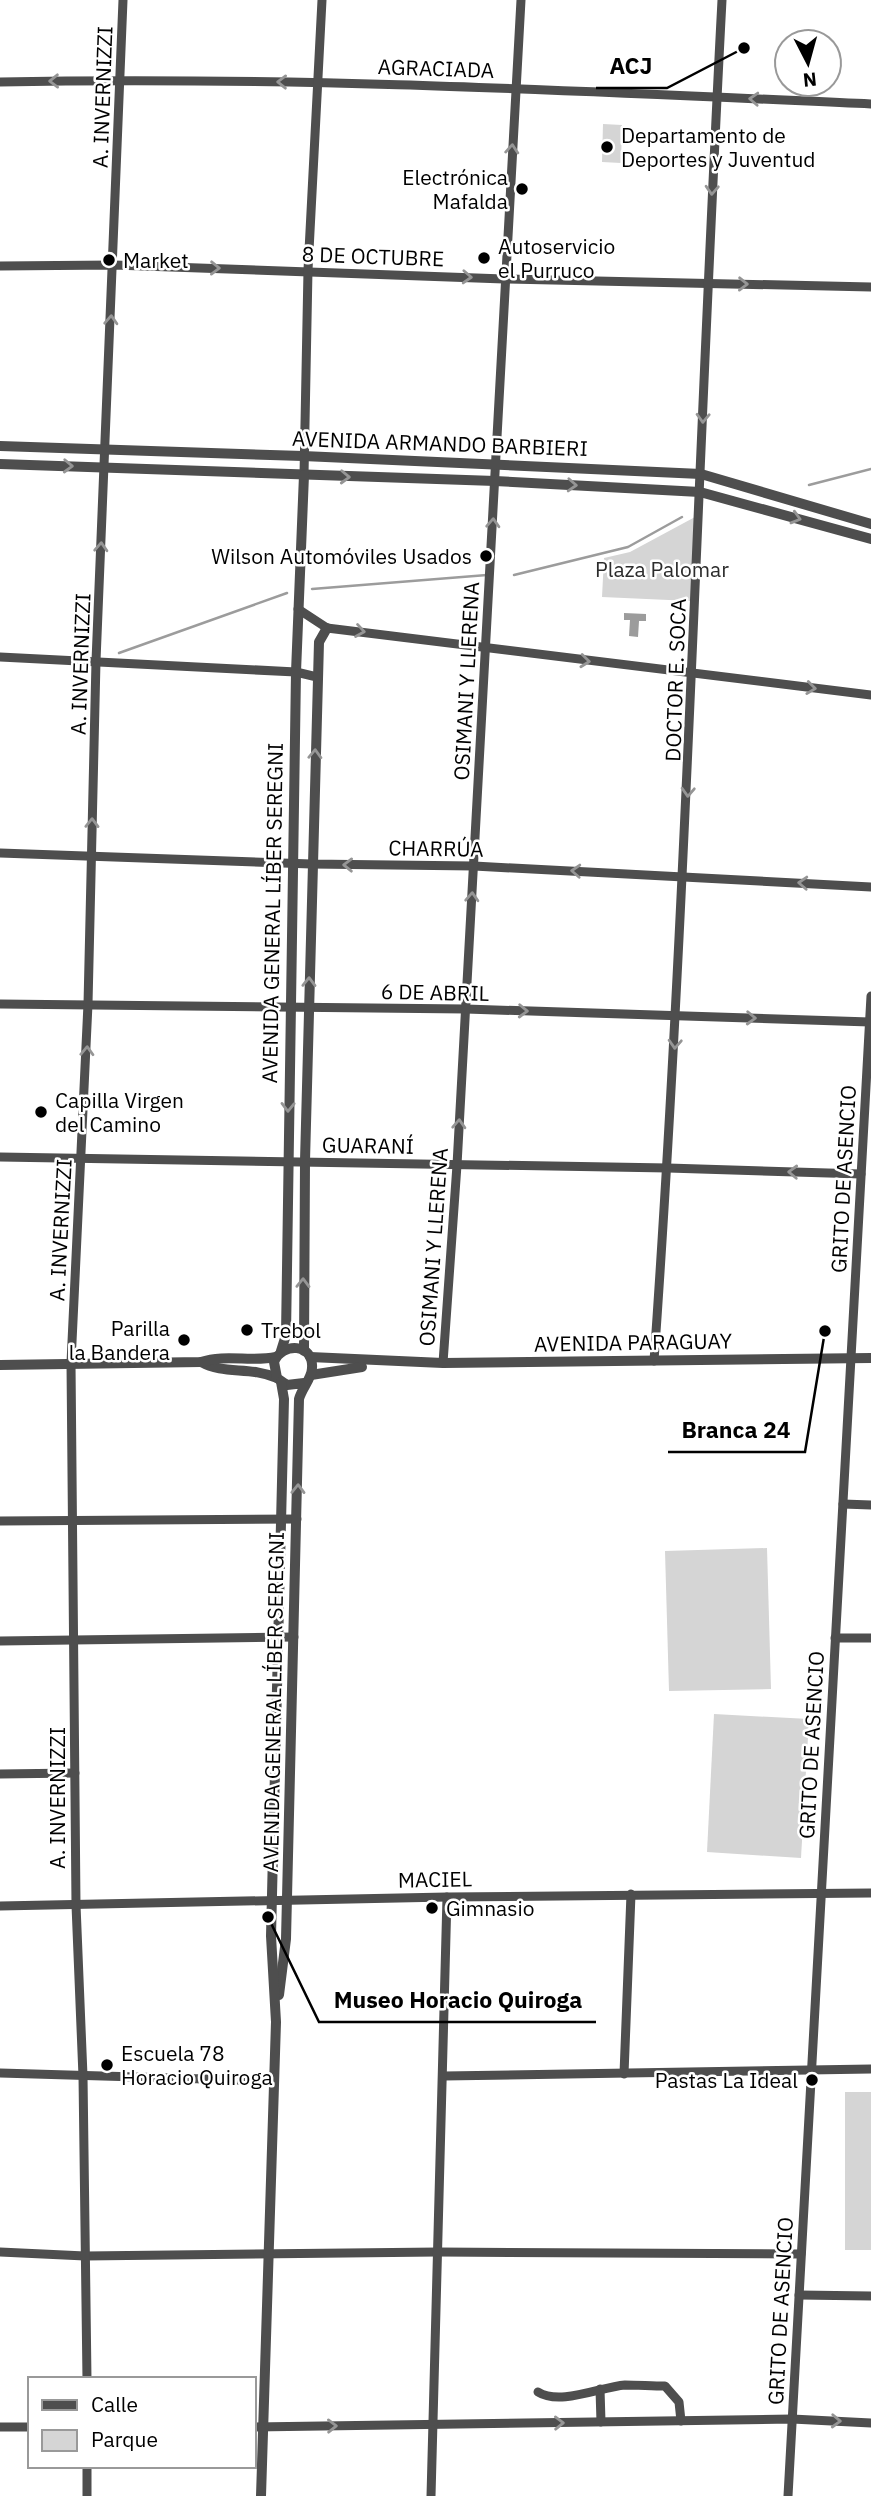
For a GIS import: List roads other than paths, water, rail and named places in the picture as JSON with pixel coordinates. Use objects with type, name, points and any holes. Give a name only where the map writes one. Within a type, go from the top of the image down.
[{"type":"street","name":"A. INVERNIZZI","points":[[87,2377],[83,2076],[76,1905],[74,1640],[70,1521],[71,1363],[88,1004],[96,661],[123,0]]},
{"type":"street","points":[[304,475],[308,270],[322,0]]},
{"type":"street","name":"OSIMANI Y LLERENA","points":[[443,1363],[466,1009],[521,0]]},
{"type":"street","name":"DOCTOR E. SOCA","points":[[654,1361],[684,876],[707,283],[722,0]]},
{"type":"street","name":"AGRACIADA","points":[[0,82],[120,79],[318,82],[871,104]]},
{"type":"street","name":"8 DE OCTUBRE","points":[[0,266],[114,265],[504,279],[871,286]]},
{"type":"street","name":"AVENIDA ARMANDO BARBIERI","points":[[0,446],[303,456],[701,474],[871,524]]},
{"type":"street","name":"AVENIDA ARMANDO BARBIERI","points":[[0,464],[495,481],[700,492],[871,539]]},
{"type":"street","name":"AVENIDA GENERAL LÍBER SEREGNI","points":[[279,1354],[286,1335],[296,672],[304,475]]},
{"type":"street","points":[[298,609],[327,628],[486,650],[693,672],[871,695]]},
{"type":"street","name":"AVENIDA GENERAL LÍBER SEREGNI","points":[[307,1354],[305,1161],[311,864],[318,642],[327,628]]},
{"type":"street","points":[[0,657],[296,672],[317,677]]},
{"type":"street","name":"CHARRÚA","points":[[0,853],[293,864],[474,866],[871,887]]},
{"type":"street","name":"GRITO DE ASENCIO","points":[[788,2496],[871,996]]},
{"type":"street","name":"6 DE ABRIL","points":[[0,1004],[466,1009],[870,1022]]},
{"type":"street","name":"GUARANÍ","points":[[0,1157],[668,1168],[861,1174]]},
{"type":"street","points":[[860,1202],[871,1203]]},
{"type":"street","points":[[0,1365],[201,1362],[213,1358],[261,1360],[293,1347],[307,1354],[307,1379],[292,1386],[260,1370],[212,1368],[201,1362]]},
{"type":"street","points":[[279,1354],[273,1367],[279,1380]]},
{"type":"street","name":"AVENIDA PARAGUAY","points":[[307,1354],[397,1363],[871,1358]]},
{"type":"street","name":"AVENIDA PARAGUAY","points":[[307,1379],[397,1363]]},
{"type":"street","name":"AVENIDA GENERAL LÍBER SEREGNI","points":[[276,2022],[288,1899],[299,1399],[307,1379]]},
{"type":"street","name":"AVENIDA GENERAL LÍBER SEREGNI","points":[[261,2496],[259,2427],[269,2255],[276,2022],[272,1900],[284,1399],[279,1380]]},
{"type":"street","points":[[843,1504],[871,1505]]},
{"type":"street","points":[[0,1521],[297,1519]]},
{"type":"street","points":[[0,1641],[294,1637]]},
{"type":"street","points":[[835,1638],[871,1638]]},
{"type":"street","points":[[0,1774],[75,1773]]},
{"type":"street","name":"MACIEL","points":[[0,1906],[288,1899],[871,1893]]},
{"type":"street","points":[[624,2074],[631,1894]]},
{"type":"street","points":[[431,2496],[447,1897]]},
{"type":"street","points":[[444,2076],[871,2069]]},
{"type":"street","points":[[0,2073],[274,2081]]},
{"type":"street","points":[[0,2252],[85,2256],[438,2252],[801,2254]]},
{"type":"street","points":[[799,2295],[871,2296]]},
{"type":"street","points":[[538,2392],[545,2397],[625,2385],[665,2386],[679,2402],[681,2421]]},
{"type":"street","points":[[600,2389],[601,2422]]},
{"type":"street","points":[[259,2427],[792,2420],[871,2423]]},
{"type":"street","points":[[0,2427],[28,2427]]},
{"type":"street","points":[[87,2468],[87,2496]]},
{"type":"waterway","points":[[809,485],[871,469]]},
{"type":"waterway","points":[[514,575],[628,547],[682,517]]},
{"type":"waterway","points":[[312,589],[487,575]]},
{"type":"waterway","points":[[119,653],[287,593]]},
{"type":"place","name":"ACJ","points":[[744,48]]},
{"type":"place","name":"Departamento de Deportes y Juventud","points":[[607,147]]},
{"type":"place","name":"Electrónica Mafalda","points":[[522,189]]},
{"type":"place","name":"Autoservicio el Purruco","points":[[484,258]]},
{"type":"place","name":"Market","points":[[109,260]]},
{"type":"place","name":"Wilson Automóviles Usados","points":[[486,556]]},
{"type":"place","name":"Capilla Virgen del Camino","points":[[41,1112]]},
{"type":"place","name":"Trebol","points":[[247,1330]]},
{"type":"place","name":"Branca 24","points":[[825,1331]]},
{"type":"place","name":"Parilla la Bandera","points":[[184,1340]]},
{"type":"place","name":"Gimnasio","points":[[432,1908]]},
{"type":"place","name":"Museo Horacio Quiroga","points":[[268,1917]]},
{"type":"place","name":"Escuela 78 Horacio Quiroga","points":[[107,2065]]},
{"type":"place","name":"Pastas La Ideal","points":[[812,2080]]},
{"type":"park label","name":"Plaza Palomar","points":[[662,569]]}]
